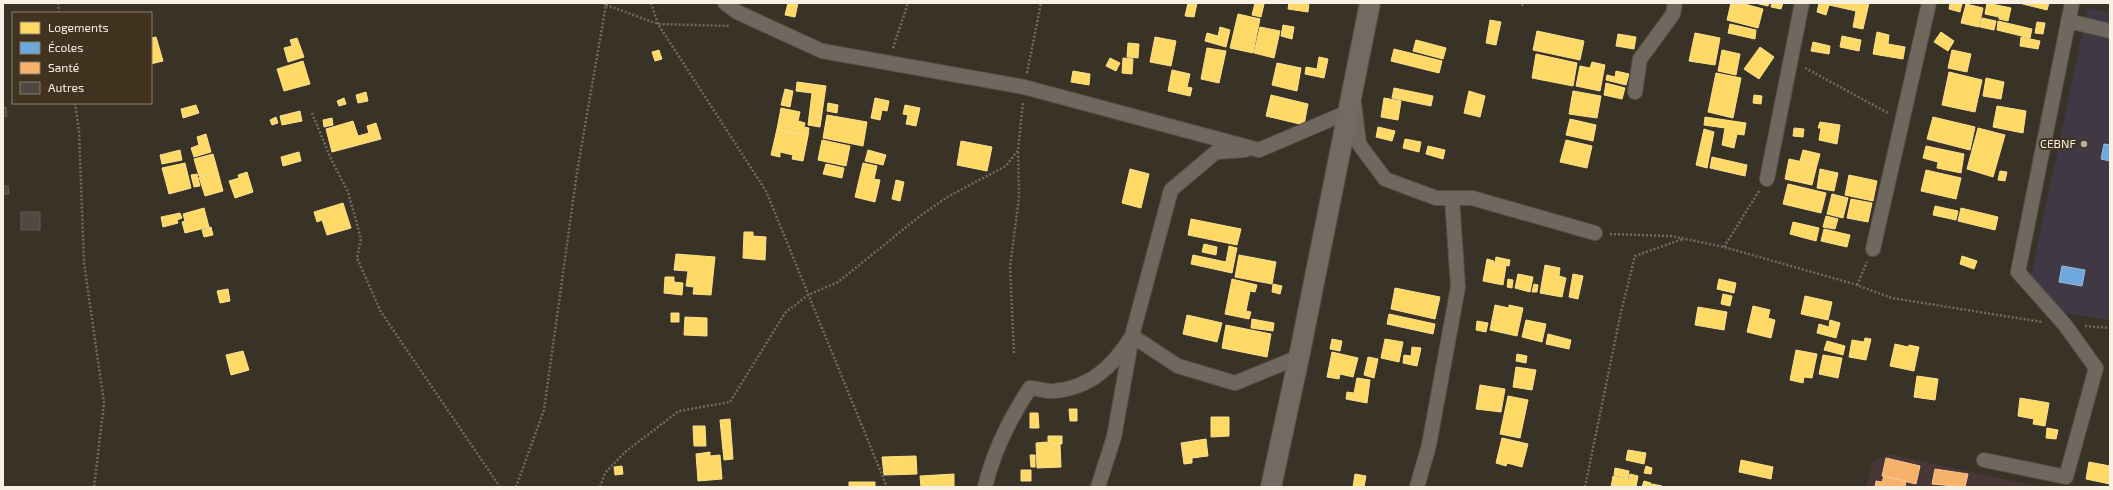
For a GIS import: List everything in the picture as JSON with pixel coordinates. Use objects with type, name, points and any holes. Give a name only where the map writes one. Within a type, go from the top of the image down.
[{"type":"street","points":[[725,3],[737,12],[822,51],[887,64],[1024,87],[1259,150]]},
{"type":"street","points":[[1270,487],[1299,357],[1370,3]]},
{"type":"street","points":[[1635,92],[1640,59],[1672,14],[1675,3]]},
{"type":"street","points":[[1767,179],[1802,3]]},
{"type":"street","points":[[1873,249],[1929,3]]},
{"type":"street","points":[[1984,460],[2066,477],[2096,368],[2065,325],[2018,272],[2072,3]]},
{"type":"street","points":[[2068,21],[2110,31]]},
{"type":"street","points":[[1352,90],[1359,144],[1385,179],[1436,198],[1472,198],[1595,233]]},
{"type":"street","points":[[1098,487],[1114,437],[1132,336],[1171,190],[1216,152],[1259,150],[1348,112]]},
{"type":"street","points":[[1417,487],[1429,445],[1458,287],[1452,198]]},
{"type":"street","points":[[1132,336],[1178,366],[1235,382],[1299,357]]},
{"type":"street","points":[[985,487],[988,475],[1010,421],[1030,388],[1053,391],[1083,385],[1120,355],[1132,336]]},
{"type":"path","points":[[650,3],[658,24],[766,191],[887,487]]},
{"type":"path","points":[[887,64],[901,28],[908,3]]},
{"type":"path","points":[[1014,353],[1010,267],[1019,197],[1018,150],[1024,87],[1041,3]]},
{"type":"path","points":[[516,487],[544,410],[577,172],[605,4],[658,24],[737,26]]},
{"type":"path","points":[[1790,60],[1902,121]]},
{"type":"path","points":[[75,104],[80,131],[84,263],[104,403],[94,487]]},
{"type":"path","points":[[312,113],[330,159],[348,192],[361,239],[358,258],[381,312],[500,487]]},
{"type":"path","points":[[600,487],[605,473],[625,452],[679,411],[730,402],[785,313],[808,295],[838,282],[920,216],[949,196],[1006,166],[1018,150]]},
{"type":"path","points":[[1724,247],[1767,179]]},
{"type":"path","points":[[1595,233],[1670,236],[1724,247],[1858,285],[1892,298],[2065,325],[2110,328]]},
{"type":"path","points":[[1585,487],[1621,312],[1635,256],[1684,239]]},
{"type":"path","points":[[1858,285],[1873,249]]},
{"type":"shaded area","name":"CEBNF","points":[[2088,8],[2110,13],[2110,320],[2064,313],[2031,275]]},
{"type":"shaded area","points":[[1889,454],[2041,487],[1866,487],[1872,462]]},
{"type":"building: Logements","points":[[788,3],[798,3],[795,17],[785,15]]},
{"type":"building: Logements","points":[[1188,3],[1197,3],[1194,17],[1185,16]]},
{"type":"building: Logements","points":[[1255,3],[1264,4],[1261,17],[1252,15]]},
{"type":"building: Logements","points":[[1289,3],[1309,3],[1308,12],[1288,9]]},
{"type":"building: Logements","points":[[1731,3],[1741,3],[1763,9],[1758,28],[1727,20]]},
{"type":"building: Logements","points":[[1755,3],[1769,3],[1768,6]]},
{"type":"building: Logements","points":[[1772,3],[1783,3],[1781,9],[1771,7]]},
{"type":"building: Logements","points":[[1819,3],[1869,3],[1863,29],[1853,27],[1856,11],[1829,5],[1826,15],[1817,12]]},
{"type":"building: Logements","points":[[1950,3],[1962,4],[1960,12],[1949,9]]},
{"type":"building: Logements","points":[[1987,3],[2011,8],[2008,21],[1999,19],[1999,17],[1985,14]]},
{"type":"building: Logements","points":[[2019,3],[2049,3],[2047,10]]},
{"type":"building: Logements","points":[[1966,4],[1983,8],[1979,27],[1961,23]]},
{"type":"building: Logements","points":[[1238,14],[1260,19],[1253,53],[1230,48]]},
{"type":"building: Logements","points":[[1982,18],[1996,21],[1994,30],[1980,27]]},
{"type":"building: Logements","points":[[1490,20],[1501,22],[1496,45],[1486,43]]},
{"type":"building: Logements","points":[[1998,21],[2032,29],[2030,38],[1997,30]]},
{"type":"building: Logements","points":[[2037,22],[2045,23],[2043,34],[2035,33]]},
{"type":"building: Logements","points":[[1730,24],[1756,30],[1755,39],[1728,33]]},
{"type":"building: Logements","points":[[1283,25],[1294,27],[1292,39],[1281,36]]},
{"type":"building: Logements","points":[[1220,27],[1230,30],[1226,47],[1205,41],[1207,33],[1218,36]]},
{"type":"building: Logements","points":[[1260,27],[1280,31],[1274,58],[1254,53]]},
{"type":"building: Logements","points":[[1537,31],[1584,41],[1580,60],[1533,50]]},
{"type":"building: Logements","points":[[1877,32],[1889,35],[1888,44],[1905,47],[1903,59],[1873,54]]},
{"type":"building: Logements","points":[[1941,32],[1954,41],[1948,51],[1934,42]]},
{"type":"building: Logements","points":[[1695,33],[1720,38],[1715,65],[1689,61]]},
{"type":"building: Logements","points":[[1618,34],[1636,37],[1634,49],[1616,46]]},
{"type":"building: Logements","points":[[1842,36],[1861,40],[1859,51],[1840,47]]},
{"type":"building: Logements","points":[[156,37],[163,61],[152,64],[152,38]]},
{"type":"building: Logements","points":[[1155,37],[1176,41],[1171,66],[1150,62]]},
{"type":"building: Logements","points":[[2021,37],[2040,41],[2038,49],[2020,46]]},
{"type":"building: Logements","points":[[297,38],[304,57],[288,62],[284,48],[292,46],[290,40]]},
{"type":"building: Logements","points":[[1416,40],[1446,48],[1443,59],[1413,51]]},
{"type":"building: Logements","points":[[1813,42],[1830,46],[1829,54],[1811,51]]},
{"type":"building: Logements","points":[[1128,43],[1139,44],[1138,58],[1127,57]]},
{"type":"building: Logements","points":[[1760,47],[1774,57],[1759,79],[1744,69]]},
{"type":"building: Logements","points":[[1207,48],[1226,51],[1219,83],[1201,79]]},
{"type":"building: Logements","points":[[1394,49],[1442,61],[1439,73],[1391,61]]},
{"type":"building: Logements","points":[[659,50],[662,59],[655,61],[652,52]]},
{"type":"building: Logements","points":[[1722,50],[1740,54],[1736,75],[1718,71]]},
{"type":"building: Logements","points":[[1952,50],[1971,54],[1967,72],[1948,68]]},
{"type":"building: Logements","points":[[1536,54],[1577,63],[1573,86],[1532,78]]},
{"type":"building: Logements","points":[[1319,57],[1328,59],[1324,78],[1305,74],[1306,67],[1317,69]]},
{"type":"building: Logements","points":[[1110,58],[1120,63],[1116,71],[1106,66]]},
{"type":"building: Logements","points":[[1123,58],[1133,59],[1132,74],[1122,73]]},
{"type":"building: Logements","points":[[303,61],[310,84],[284,91],[277,69]]},
{"type":"building: Logements","points":[[1592,62],[1605,65],[1600,91],[1576,86],[1580,66],[1590,68]]},
{"type":"building: Logements","points":[[1277,63],[1301,68],[1297,91],[1272,85]]},
{"type":"building: Logements","points":[[1172,70],[1190,74],[1187,87],[1192,88],[1190,96],[1168,91]]},
{"type":"building: Logements","points":[[1073,71],[1090,74],[1089,85],[1071,82]]},
{"type":"building: Logements","points":[[1616,71],[1629,74],[1626,85],[1606,80],[1607,75],[1615,77]]},
{"type":"building: Logements","points":[[1949,72],[1982,80],[1975,112],[1942,105]]},
{"type":"building: Logements","points":[[1716,73],[1741,78],[1733,118],[1708,112]]},
{"type":"building: Logements","points":[[1986,78],[2004,82],[2001,99],[1983,96]]},
{"type":"building: Logements","points":[[797,82],[826,86],[820,127],[808,125],[812,93],[796,91]]},
{"type":"building: Logements","points":[[1606,83],[1625,88],[1622,99],[1604,95]]},
{"type":"building: Logements","points":[[1394,88],[1433,96],[1431,106],[1392,98]]},
{"type":"building: Logements","points":[[785,89],[793,91],[790,107],[781,105]]},
{"type":"building: Logements","points":[[1469,91],[1485,96],[1480,117],[1464,113]]},
{"type":"building: Logements","points":[[1573,91],[1601,96],[1597,118],[1569,114]]},
{"type":"building: Logements","points":[[366,92],[368,101],[358,103],[356,95]]},
{"type":"building: Logements","points":[[1271,95],[1308,104],[1304,125],[1266,116]]},
{"type":"building: Logements","points":[[1754,95],[1762,96],[1761,104],[1753,103]]},
{"type":"building: Logements","points":[[344,98],[346,104],[339,106],[337,101]]},
{"type":"building: Logements","points":[[875,98],[889,101],[887,111],[882,110],[880,120],[871,118]]},
{"type":"building: Logements","points":[[1384,98],[1401,101],[1398,120],[1381,117]]},
{"type":"building: Logements","points":[[828,103],[838,105],[837,113],[827,111]]},
{"type":"building: Logements","points":[[196,105],[199,113],[183,118],[181,109]]},
{"type":"building: Logements","points":[[905,105],[920,108],[916,126],[906,124],[908,115],[903,114]]},
{"type":"building: Logements","points":[[1997,106],[2026,111],[2023,133],[1993,127]]},
{"type":"building: Logements","points":[[781,108],[800,112],[798,121],[805,123],[804,127],[809,128],[808,136],[777,129]]},
{"type":"building: Logements","points":[[300,111],[302,121],[282,125],[280,116]]},
{"type":"building: Logements","points":[[827,115],[867,122],[863,146],[823,138]]},
{"type":"building: Logements","points":[[276,117],[278,123],[272,125],[270,120]]},
{"type":"building: Logements","points":[[1705,117],[1746,123],[1744,135],[1737,134],[1734,148],[1722,145],[1725,128],[1704,125]]},
{"type":"building: Logements","points":[[1933,117],[1975,127],[1970,150],[1927,139]]},
{"type":"building: Logements","points":[[332,118],[333,125],[324,127],[323,120]]},
{"type":"building: Logements","points":[[1570,119],[1596,125],[1593,141],[1566,135]]},
{"type":"building: Logements","points":[[353,121],[358,136],[369,133],[367,126],[376,123],[381,139],[332,152],[326,129]]},
{"type":"building: Logements","points":[[1820,122],[1840,125],[1837,144],[1819,140],[1821,128],[1818,128]]},
{"type":"building: Logements","points":[[1378,127],[1395,131],[1392,141],[1376,137]]},
{"type":"building: Logements","points":[[1794,128],[1804,129],[1803,137],[1793,136]]},
{"type":"building: Logements","points":[[1978,128],[2005,135],[1993,177],[1967,169]]},
{"type":"building: Logements","points":[[777,129],[808,136],[803,161],[792,159],[793,155],[780,152],[780,157],[771,155]]},
{"type":"building: Logements","points":[[1704,129],[1714,132],[1707,168],[1696,165]]},
{"type":"building: Logements","points":[[206,134],[211,152],[194,157],[191,148],[199,145],[197,137]]},
{"type":"building: Logements","points":[[1405,139],[1421,142],[1419,152],[1403,148]]},
{"type":"building: Logements","points":[[822,140],[850,146],[846,166],[818,160]]},
{"type":"building: Logements","points":[[1566,140],[1592,146],[1587,168],[1560,162]]},
{"type":"building: Logements","points":[[961,141],[992,147],[987,171],[957,165]]},
{"type":"building: Logements","points":[[1428,146],[1445,150],[1443,159],[1426,154]]},
{"type":"building: Logements","points":[[1926,146],[1964,154],[1961,173],[1937,168],[1938,162],[1923,158]]},
{"type":"building: Logements","points":[[180,150],[182,160],[162,164],[160,155]]},
{"type":"building: Logements","points":[[868,150],[886,155],[883,165],[865,161]]},
{"type":"building: Logements","points":[[1803,150],[1820,154],[1817,165],[1800,161]]},
{"type":"building: Logements","points":[[299,152],[301,161],[283,166],[281,157]]},
{"type":"building: Logements","points":[[213,154],[218,172],[199,176],[194,159]]},
{"type":"building: Logements","points":[[1712,157],[1747,165],[1745,176],[1710,168]]},
{"type":"building: Logements","points":[[1789,159],[1817,165],[1812,185],[1785,179]]},
{"type":"building: Logements","points":[[185,163],[191,188],[169,194],[162,168]]},
{"type":"building: Logements","points":[[863,163],[877,166],[874,179],[880,180],[875,202],[855,197]]},
{"type":"building: Logements","points":[[826,164],[844,168],[842,178],[823,174]]},
{"type":"building: Logements","points":[[1130,169],[1149,174],[1141,208],[1122,203]]},
{"type":"building: Logements","points":[[1820,169],[1838,173],[1834,191],[1817,188]]},
{"type":"building: Logements","points":[[1926,170],[1961,178],[1956,199],[1921,191]]},
{"type":"building: Logements","points":[[2000,171],[2007,172],[2005,181],[1998,180]]},
{"type":"building: Logements","points":[[218,172],[223,191],[205,196],[199,177]]},
{"type":"building: Logements","points":[[247,172],[253,192],[235,198],[229,181],[239,178],[238,175]]},
{"type":"building: Logements","points":[[197,174],[200,186],[194,187],[191,175]]},
{"type":"building: Logements","points":[[1849,175],[1877,181],[1873,201],[1845,195]]},
{"type":"building: Logements","points":[[896,180],[904,182],[900,201],[892,199]]},
{"type":"building: Logements","points":[[1788,184],[1826,193],[1821,213],[1783,204]]},
{"type":"building: Logements","points":[[1832,194],[1848,198],[1843,218],[1827,214]]},
{"type":"building: Logements","points":[[1851,199],[1872,203],[1868,222],[1847,218]]},
{"type":"building: Logements","points":[[343,203],[351,228],[327,235],[322,220],[317,222],[314,212]]},
{"type":"building: Logements","points":[[1935,206],[1958,211],[1956,220],[1933,215]]},
{"type":"building: Logements","points":[[204,208],[209,227],[185,233],[182,222],[185,221],[183,214]]},
{"type":"building: Logements","points":[[1961,208],[1998,217],[1995,230],[1958,221]]},
{"type":"building: Logements","points":[[180,213],[182,218],[177,220],[178,223],[163,227],[161,217]]},
{"type":"building: Logements","points":[[1826,216],[1838,219],[1835,229],[1823,227]]},
{"type":"building: Logements","points":[[1191,219],[1241,229],[1237,245],[1188,235]]},
{"type":"building: Logements","points":[[1793,222],[1819,228],[1816,241],[1790,234]]},
{"type":"building: Logements","points":[[211,227],[213,235],[204,237],[202,230]]},
{"type":"building: Logements","points":[[1824,229],[1850,235],[1847,247],[1821,241]]},
{"type":"building: Logements","points":[[744,232],[753,232],[753,236],[766,237],[765,260],[743,258]]},
{"type":"building: Logements","points":[[1204,244],[1217,247],[1216,255],[1202,252]]},
{"type":"building: Logements","points":[[1229,246],[1237,248],[1232,273],[1191,264],[1193,255],[1226,262]]},
{"type":"building: Logements","points":[[676,254],[715,257],[711,295],[693,294],[694,287],[686,286],[688,271],[674,270]]},
{"type":"building: Logements","points":[[1239,255],[1276,262],[1272,284],[1235,277]]},
{"type":"building: Logements","points":[[1962,256],[1977,261],[1974,269],[1960,264]]},
{"type":"building: Logements","points":[[1496,257],[1510,260],[1509,266],[1495,263]]},
{"type":"building: Logements","points":[[1487,259],[1494,261],[1494,263],[1506,266],[1503,285],[1483,281]]},
{"type":"building: Logements","points":[[1545,265],[1560,268],[1559,276],[1566,278],[1562,297],[1540,293]]},
{"type":"building: Logements","points":[[1518,274],[1533,277],[1530,292],[1515,288]]},
{"type":"building: Logements","points":[[1573,274],[1583,276],[1578,299],[1569,297]]},
{"type":"building: Logements","points":[[665,277],[674,277],[674,282],[683,283],[682,295],[664,293]]},
{"type":"building: Logements","points":[[1232,279],[1257,285],[1255,292],[1250,291],[1246,311],[1251,312],[1249,319],[1225,314]]},
{"type":"building: Logements","points":[[1508,279],[1513,280],[1512,288],[1507,287]]},
{"type":"building: Logements","points":[[1719,279],[1736,283],[1734,293],[1717,289]]},
{"type":"building: Logements","points":[[1273,284],[1282,286],[1280,294],[1272,292]]},
{"type":"building: Logements","points":[[1534,284],[1538,285],[1537,292],[1532,292]]},
{"type":"building: Logements","points":[[1395,288],[1440,297],[1435,319],[1391,309]]},
{"type":"building: Logements","points":[[228,289],[230,301],[220,303],[217,291]]},
{"type":"building: Logements","points":[[1723,294],[1732,296],[1730,306],[1721,304]]},
{"type":"building: Logements","points":[[1805,296],[1832,302],[1828,320],[1801,314]]},
{"type":"building: Logements","points":[[1495,305],[1509,308],[1509,305],[1523,308],[1517,336],[1490,330]]},
{"type":"building: Logements","points":[[1753,306],[1770,310],[1768,318],[1775,320],[1771,338],[1747,332]]},
{"type":"building: Logements","points":[[1698,307],[1727,312],[1724,330],[1695,325]]},
{"type":"building: Logements","points":[[671,313],[679,313],[679,322],[671,322]]},
{"type":"building: Logements","points":[[1389,314],[1435,324],[1433,334],[1387,324]]},
{"type":"building: Logements","points":[[1187,315],[1222,323],[1217,342],[1183,334]]},
{"type":"building: Logements","points":[[685,317],[707,318],[707,336],[684,335]]},
{"type":"building: Logements","points":[[1252,319],[1274,323],[1273,331],[1251,328]]},
{"type":"building: Logements","points":[[1526,320],[1546,324],[1542,342],[1522,337]]},
{"type":"building: Logements","points":[[1830,320],[1840,323],[1836,338],[1817,333],[1819,324],[1829,327]]},
{"type":"building: Logements","points":[[1477,321],[1488,323],[1486,332],[1476,330]]},
{"type":"building: Logements","points":[[1226,325],[1271,334],[1267,357],[1222,348]]},
{"type":"building: Logements","points":[[1548,334],[1571,340],[1569,349],[1546,344]]},
{"type":"building: Logements","points":[[1865,338],[1871,339],[1866,360],[1849,357],[1852,340],[1864,342]]},
{"type":"building: Logements","points":[[1332,339],[1342,341],[1340,351],[1330,349]]},
{"type":"building: Logements","points":[[1385,339],[1403,342],[1399,362],[1381,358]]},
{"type":"building: Logements","points":[[1827,341],[1845,346],[1843,355],[1824,350]]},
{"type":"building: Logements","points":[[1895,344],[1908,347],[1909,345],[1919,347],[1914,371],[1890,366]]},
{"type":"building: Logements","points":[[1412,347],[1421,348],[1417,366],[1403,363],[1404,355],[1411,356]]},
{"type":"building: Logements","points":[[1796,350],[1817,354],[1812,378],[1804,377],[1803,383],[1790,380]]},
{"type":"building: Logements","points":[[243,351],[249,370],[231,375],[226,355]]},
{"type":"building: Logements","points":[[1332,352],[1358,358],[1353,377],[1340,374],[1339,379],[1327,377]]},
{"type":"building: Logements","points":[[1517,354],[1527,356],[1526,363],[1516,361]]},
{"type":"building: Logements","points":[[1823,355],[1842,358],[1838,378],[1819,374]]},
{"type":"building: Logements","points":[[1368,357],[1378,359],[1374,378],[1364,375]]},
{"type":"building: Logements","points":[[1516,367],[1536,370],[1532,390],[1513,387]]},
{"type":"building: Logements","points":[[1917,376],[1938,379],[1935,400],[1914,397]]},
{"type":"building: Logements","points":[[1357,378],[1370,380],[1367,403],[1346,399],[1347,392],[1354,393]]},
{"type":"building: Logements","points":[[1480,385],[1505,389],[1501,412],[1476,409]]},
{"type":"building: Logements","points":[[1508,396],[1528,400],[1520,438],[1500,434]]},
{"type":"building: Logements","points":[[2020,398],[2049,403],[2045,426],[2033,424],[2034,419],[2018,416]]},
{"type":"building: Logements","points":[[1069,409],[1077,409],[1077,421],[1070,421]]},
{"type":"building: Logements","points":[[1030,413],[1038,413],[1039,428],[1030,428]]},
{"type":"building: Logements","points":[[1211,417],[1229,417],[1229,436],[1211,437]]},
{"type":"building: Logements","points":[[730,419],[733,459],[724,460],[720,420]]},
{"type":"building: Logements","points":[[693,426],[705,426],[706,446],[694,446]]},
{"type":"building: Logements","points":[[2047,428],[2058,430],[2056,439],[2046,438]]},
{"type":"building: Logements","points":[[1048,436],[1062,436],[1062,444],[1048,444]]},
{"type":"building: Logements","points":[[1502,438],[1528,444],[1522,467],[1507,463],[1506,466],[1496,463]]},
{"type":"building: Logements","points":[[1206,439],[1208,456],[1192,458],[1192,463],[1184,464],[1181,443]]},
{"type":"building: Logements","points":[[1047,442],[1048,445],[1060,444],[1061,467],[1037,468],[1036,443]]},
{"type":"building: Logements","points":[[1628,450],[1646,453],[1644,464],[1626,460]]},
{"type":"building: Logements","points":[[710,452],[710,456],[720,455],[722,479],[698,481],[696,454]]},
{"type":"building: Logements","points":[[1030,455],[1035,455],[1035,467],[1031,467]]},
{"type":"building: Logements","points":[[916,456],[917,474],[884,475],[882,457]]},
{"type":"building: Logements","points":[[1741,460],[1773,467],[1771,479],[1739,472]]},
{"type":"building: Logements","points":[[2089,462],[2110,466],[2110,484],[2086,479]]},
{"type":"building: Logements","points":[[622,466],[623,474],[615,475],[614,467]]},
{"type":"building: Logements","points":[[1646,466],[1652,468],[1651,474],[1644,473]]},
{"type":"building: Logements","points":[[1615,468],[1629,471],[1628,478],[1614,475]]},
{"type":"building: Logements","points":[[1021,470],[1031,470],[1031,481],[1021,481]]},
{"type":"building: Logements","points":[[954,474],[954,487],[921,487],[920,476]]},
{"type":"building: Logements","points":[[1355,474],[1366,476],[1364,487],[1353,487]]},
{"type":"building: Logements","points":[[1630,474],[1638,476],[1636,487],[1611,487],[1613,476],[1629,479]]},
{"type":"building: Logements","points":[[1644,481],[1651,483],[1650,487],[1642,487]]},
{"type":"building: Logements","points":[[849,482],[875,482],[875,487],[849,487]]},
{"type":"building: Logements","points":[[1652,484],[1662,486],[1662,487],[1651,487]]},
{"type":"building: Écoles","points":[[2104,144],[2110,145],[2110,161],[2101,159]]},
{"type":"building: Écoles","points":[[2062,266],[2085,270],[2082,286],[2059,282]]},
{"type":"building: Santé","points":[[1886,458],[1920,466],[1916,484],[1882,476]]},
{"type":"building: Santé","points":[[1935,469],[1968,474],[1965,487],[1932,484]]},
{"type":"building: Santé","points":[[1884,476],[1906,481],[1905,487],[1875,487],[1876,481],[1882,482]]},
{"type":"building: Autres","points":[[6,107],[7,116],[3,117],[3,108]]},
{"type":"building: Autres","points":[[3,186],[8,186],[9,194],[3,194]]},
{"type":"building: Autres","points":[[21,212],[40,212],[40,230],[21,230]]},
{"type":"place","name":"CEBNF","points":[[2084,144]]}]
